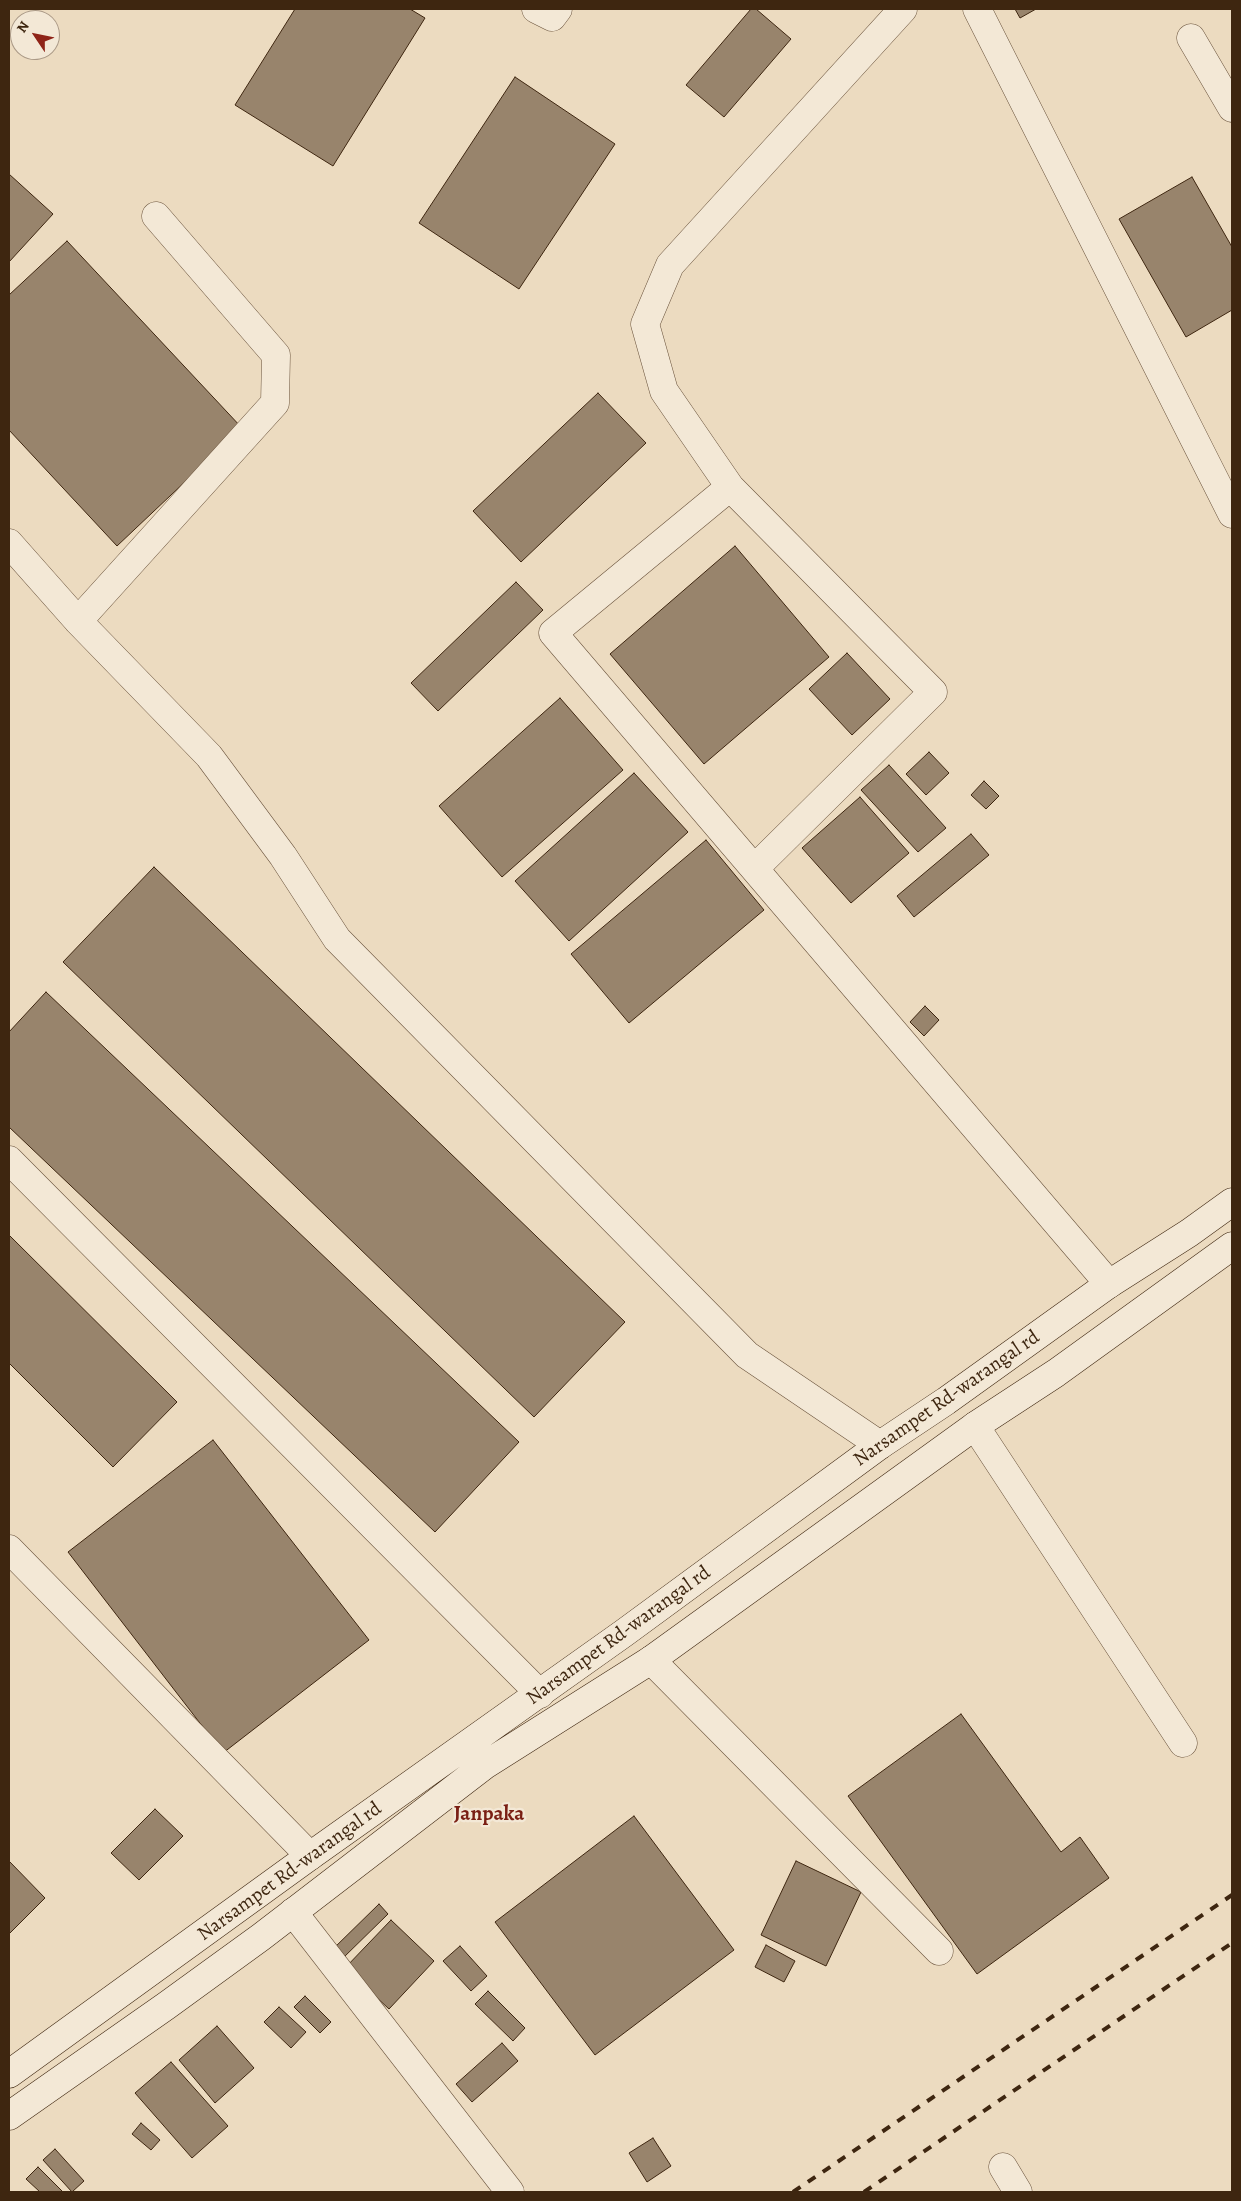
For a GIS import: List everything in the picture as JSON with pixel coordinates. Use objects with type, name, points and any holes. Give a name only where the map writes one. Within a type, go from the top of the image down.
[{"type":"street","points":[[536,9],[552,17],[558,9]]},
{"type":"street","points":[[755,868],[933,692],[730,488],[664,391],[645,324],[670,265],[903,9]]},
{"type":"street","points":[[977,9],[1232,514]]},
{"type":"street","points":[[1191,38],[1232,108]]},
{"type":"street","points":[[78,621],[274,403],[276,355],[156,216]]},
{"type":"street","points":[[730,488],[553,633],[1109,1284]]},
{"type":"street","points":[[9,543],[78,621],[209,756],[283,856],[337,939],[747,1355],[880,1445]]},
{"type":"street","points":[[9,1160],[540,1694]]},
{"type":"street","name":"Narsampet Rd-warangal rd","points":[[9,2074],[310,1856],[540,1694],[880,1445],[946,1401],[1109,1284],[1189,1233],[1232,1202]]},
{"type":"street","name":"Narsampet Rd-warangal rd","points":[[9,2116],[166,2006],[294,1912],[485,1765],[651,1660],[974,1426],[1056,1373],[1229,1253]]},
{"type":"street","points":[[974,1426],[1183,1743]]},
{"type":"street","points":[[9,1549],[310,1856]]},
{"type":"street","points":[[651,1660],[939,1951]]},
{"type":"street","points":[[294,1912],[510,2192]]},
{"type":"street","points":[[1003,2167],[1018,2192]]},
{"type":"building","points":[[295,9],[410,9],[425,18],[333,166],[235,105]]},
{"type":"building","points":[[751,9],[756,9],[791,39],[724,117],[686,85]]},
{"type":"building","points":[[1015,9],[1036,9],[1020,18]]},
{"type":"building","points":[[515,77],[615,144],[519,289],[419,223]]},
{"type":"building","points":[[9,174],[53,214],[9,262]]},
{"type":"building","points":[[1192,177],[1232,247],[1232,310],[1186,337],[1119,219]]},
{"type":"building","points":[[67,241],[242,428],[117,546],[9,430],[9,295]]},
{"type":"building","points":[[598,393],[646,443],[521,562],[473,511]]},
{"type":"building","points":[[735,546],[829,657],[704,764],[610,654]]},
{"type":"building","points":[[516,582],[543,610],[438,711],[411,683]]},
{"type":"building","points":[[847,653],[890,699],[852,735],[809,689]]},
{"type":"building","points":[[560,698],[623,770],[502,877],[439,806]]},
{"type":"building","points":[[929,752],[949,773],[926,795],[906,774]]},
{"type":"building","points":[[889,765],[946,828],[918,852],[861,790]]},
{"type":"building","points":[[634,773],[688,832],[569,941],[515,881]]},
{"type":"building","points":[[984,781],[999,796],[986,809],[971,795]]},
{"type":"building","points":[[860,797],[909,853],[851,903],[802,848]]},
{"type":"building","points":[[971,834],[989,855],[914,917],[897,896]]},
{"type":"building","points":[[706,840],[764,910],[629,1023],[571,954]]},
{"type":"building","points":[[154,867],[625,1322],[534,1417],[63,962]]},
{"type":"building","points":[[46,992],[519,1442],[435,1532],[9,1127],[9,1032]]},
{"type":"building","points":[[925,1006],[939,1020],[924,1036],[910,1022]]},
{"type":"building","points":[[9,1235],[177,1402],[113,1467],[9,1363]]},
{"type":"building","points":[[213,1440],[369,1640],[223,1753],[68,1552]]},
{"type":"building","points":[[961,1714],[1061,1852],[1080,1837],[1109,1878],[977,1974],[848,1796]]},
{"type":"building","points":[[155,1809],[183,1836],[139,1880],[111,1853]]},
{"type":"building","points":[[634,1816],[734,1950],[595,2055],[495,1922]]},
{"type":"building","points":[[9,1861],[45,1898],[9,1934]]},
{"type":"building","points":[[796,1861],[861,1892],[826,1966],[761,1935]]},
{"type":"building","points":[[379,1904],[388,1914],[342,1959],[332,1950]]},
{"type":"building","points":[[391,1920],[434,1961],[389,2009],[345,1968]]},
{"type":"building","points":[[766,1945],[795,1961],[784,1982],[755,1967]]},
{"type":"building","points":[[460,1946],[487,1976],[471,1991],[443,1961]]},
{"type":"building","points":[[488,1991],[525,2028],[513,2041],[475,2004]]},
{"type":"building","points":[[305,1996],[331,2022],[320,2033],[294,2007]]},
{"type":"building","points":[[279,2007],[306,2032],[291,2048],[264,2022]]},
{"type":"building","points":[[217,2026],[254,2068],[215,2103],[179,2060]]},
{"type":"building","points":[[502,2043],[518,2061],[472,2102],[456,2084]]},
{"type":"building","points":[[171,2062],[228,2126],[192,2158],[135,2093]]},
{"type":"building","points":[[141,2123],[160,2140],[151,2150],[132,2134]]},
{"type":"building","points":[[653,2138],[671,2166],[647,2182],[629,2153]]},
{"type":"building","points":[[55,2149],[84,2181],[72,2192],[43,2160]]},
{"type":"building","points":[[38,2167],[63,2192],[40,2192],[26,2179]]},
{"type":"railway","points":[[793,2192],[1232,1895]]},
{"type":"railway","points":[[864,2192],[1232,1943]]},
{"type":"district","name":"Janpaka","points":[[489,1815]]}]
